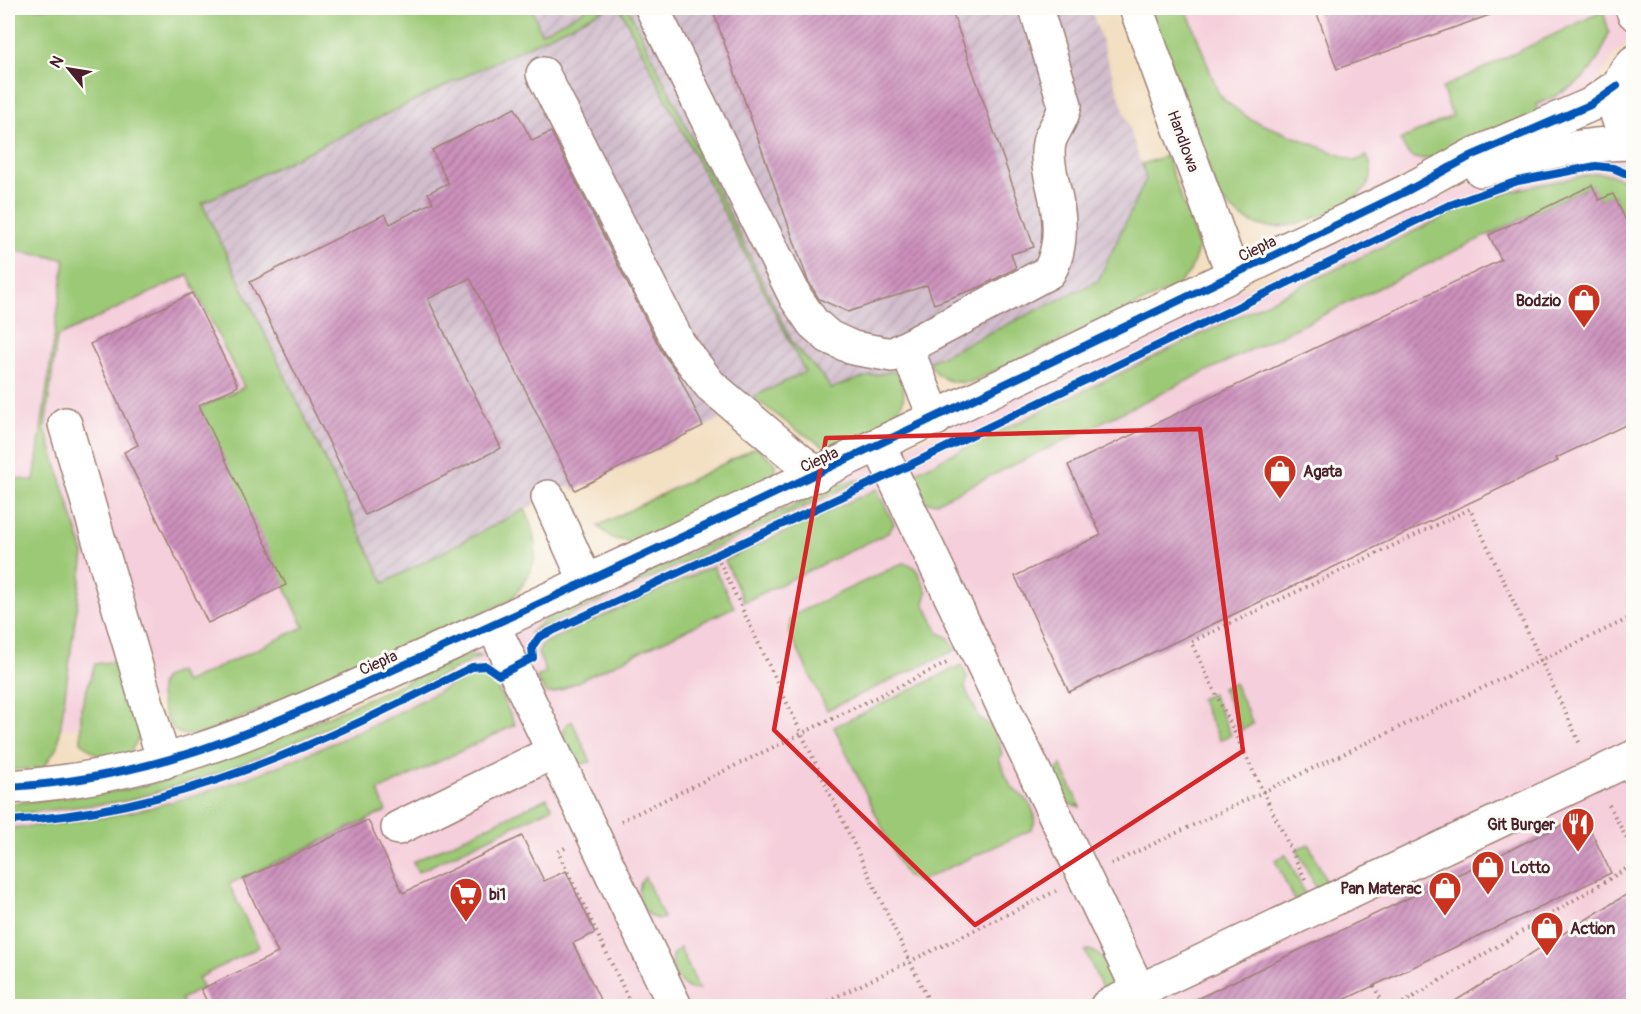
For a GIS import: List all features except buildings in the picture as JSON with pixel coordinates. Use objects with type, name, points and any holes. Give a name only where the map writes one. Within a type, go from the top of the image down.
[{"type":"street","points":[[652,8],[796,298],[813,323],[829,337],[864,351],[892,355],[1049,272],[1058,256],[1059,208],[1048,162],[1049,142],[1062,121],[1065,105],[1036,8]]},
{"type":"street","name":"Handlowa","points":[[1136,8],[1233,275]]},
{"type":"street","points":[[1632,8],[1634,13]]},
{"type":"street","points":[[543,74],[679,344],[710,385],[817,475]]},
{"type":"street","name":"Ciepła","points":[[1625,74],[1614,102],[1623,132],[1634,142]]},
{"type":"street","name":"Ciepła","points":[[8,787],[90,778],[164,762],[240,737],[493,625],[936,419],[1407,191],[1471,156],[1590,105],[1625,74]]},
{"type":"street","name":"Ciepła","points":[[1407,191],[1559,150],[1598,143],[1634,142]]},
{"type":"street","points":[[906,348],[936,419]]},
{"type":"street","points":[[65,424],[164,762]]},
{"type":"street","points":[[879,446],[1139,991]]},
{"type":"street","points":[[548,497],[586,582]]},
{"type":"street","points":[[493,625],[675,1006]]},
{"type":"street","points":[[398,828],[553,752]]},
{"type":"street","points":[[1107,1006],[1634,757]]},
{"type":"path","points":[[1317,905],[1191,642],[1470,508],[1595,776],[1634,853]]},
{"type":"path","points":[[717,556],[931,1006]]},
{"type":"path","points":[[817,1006],[1634,616]]},
{"type":"path","points":[[593,835],[976,649]]},
{"type":"path","points":[[1398,1006],[1634,864]]},
{"type":"path","points":[[1374,986],[1384,1006]]},
{"type":"highlighted area","points":[[1200,429],[1243,751],[975,925],[774,730],[826,438]]},
{"type":"shaded area","points":[[521,8],[1091,8],[1146,179],[1098,281],[825,413],[806,377],[575,490],[573,485],[548,497],[384,583],[202,203],[534,44]]},
{"type":"shaded area","points":[[1150,8],[1633,8],[1633,39],[1615,53],[1594,87],[1303,224],[1286,229],[1268,229],[1248,223],[1219,199]]},
{"type":"shaded area","points":[[1620,158],[1633,164],[1633,1006],[8,1006],[8,804],[153,785],[221,762],[459,658],[1422,204],[1506,172]]},
{"type":"shaded area","points":[[202,203],[392,600],[121,715],[71,728],[8,731],[8,250],[87,262]]},
{"type":"green space","points":[[8,8],[532,8],[541,33],[585,10],[584,8],[607,8],[202,203],[384,583],[525,509],[534,536],[534,558],[527,578],[510,601],[206,733],[184,735],[173,728],[162,707],[160,691],[163,679],[178,671],[185,683],[304,627],[200,408],[244,387],[188,275],[57,337],[45,428],[84,554],[58,746],[43,768],[8,770],[8,477],[34,481],[65,259],[8,250]]},
{"type":"green space","points":[[620,8],[628,8],[796,347],[831,389],[882,373],[897,372],[903,388],[903,402],[886,423],[830,450],[795,429],[753,397],[805,372]]},
{"type":"green space","points":[[1150,8],[1186,8],[1218,92],[1225,101],[1252,120],[1355,161],[1367,156],[1371,175],[1363,191],[1325,214],[1281,227],[1256,224],[1242,218],[1231,209],[1220,198]]},
{"type":"green space","points":[[1603,11],[1609,32],[1598,60],[1573,86],[1536,105],[1540,117],[1476,144],[1440,156],[1415,158],[1406,150],[1400,140],[1452,116],[1442,88]]},
{"type":"green space","points":[[1166,156],[1199,247],[1190,271],[1176,287],[971,382],[952,381],[937,373],[929,362],[1098,281],[1146,179],[1142,164]]},
{"type":"green space","points":[[1597,173],[1609,174],[1633,184],[1633,237],[1613,194],[1599,200],[1591,185],[935,503],[926,502],[913,473],[1473,203],[1524,188]]},
{"type":"green space","points":[[757,447],[774,462],[777,476],[633,543],[612,538],[598,526]]},
{"type":"green space","points":[[862,480],[529,634],[547,618],[839,484]]},
{"type":"green space","points":[[877,489],[894,524],[888,533],[744,602],[725,560]]},
{"type":"green space","points":[[903,563],[916,569],[927,592],[924,603],[939,633],[949,638],[956,650],[827,710],[790,634],[790,620],[797,613]]},
{"type":"green space","points":[[713,566],[734,607],[554,693],[546,693],[536,678],[546,672],[538,653],[542,644]]},
{"type":"green space","points":[[471,655],[482,656],[373,709],[222,772],[127,801],[8,815],[8,804],[125,790],[180,776],[273,741],[459,658]]},
{"type":"green space","points":[[118,661],[142,733],[129,754],[103,760],[81,742],[81,708],[95,664]]},
{"type":"green space","points":[[962,665],[967,677],[965,688],[980,719],[990,725],[1000,745],[1002,754],[999,759],[1006,776],[1012,788],[1024,797],[1034,812],[1034,824],[1031,830],[918,882],[907,876],[901,867],[834,727]]},
{"type":"green space","points":[[481,671],[493,678],[515,725],[378,791],[386,811],[229,884],[259,947],[198,978],[203,988],[181,999],[185,1006],[8,1006],[8,828],[106,817],[199,794],[289,762],[334,743]]},
{"type":"green space","points":[[1234,683],[1253,724],[1242,730],[1222,688]]},
{"type":"green space","points":[[1212,694],[1231,735],[1220,740],[1200,699]]},
{"type":"green space","points":[[572,721],[591,762],[581,764],[575,761],[563,735],[566,725]]},
{"type":"green space","points":[[1061,765],[1080,807],[1067,803],[1059,789],[1056,774]]},
{"type":"green space","points":[[547,798],[552,808],[418,872],[413,862]]},
{"type":"green space","points":[[1309,844],[1328,885],[1317,890],[1297,849]]},
{"type":"green space","points":[[1286,855],[1306,896],[1295,901],[1275,860]]},
{"type":"green space","points":[[645,877],[664,918],[651,916],[642,905],[639,890]]},
{"type":"green space","points":[[680,948],[699,989],[683,984],[675,973],[672,955]]},
{"type":"green space","points":[[1085,951],[1098,954],[1108,968],[1111,985],[1104,992]]},
{"type":"cycle path","points":[[8,787],[60,782],[154,763],[243,734],[333,697],[901,434],[1407,191],[1471,156],[1590,105],[1617,86]]},
{"type":"cycle path","points":[[8,821],[70,815],[131,804],[190,789],[304,747],[472,667],[486,666],[499,675],[533,658],[532,647],[539,637],[893,473],[1447,206],[1518,181],[1596,166],[1613,168],[1634,177]]},
{"type":"place","name":"Bodzio","points":[[1584,329]]},
{"type":"place","name":"Agata","points":[[1280,500]]},
{"type":"place","name":"Git Burger","points":[[1578,853]]},
{"type":"place","name":"Lotto","points":[[1488,896]]},
{"type":"place","name":"Pan Materac","points":[[1445,917]]},
{"type":"place","name":"bi1","points":[[466,923]]},
{"type":"place","name":"Action","points":[[1547,957]]}]
